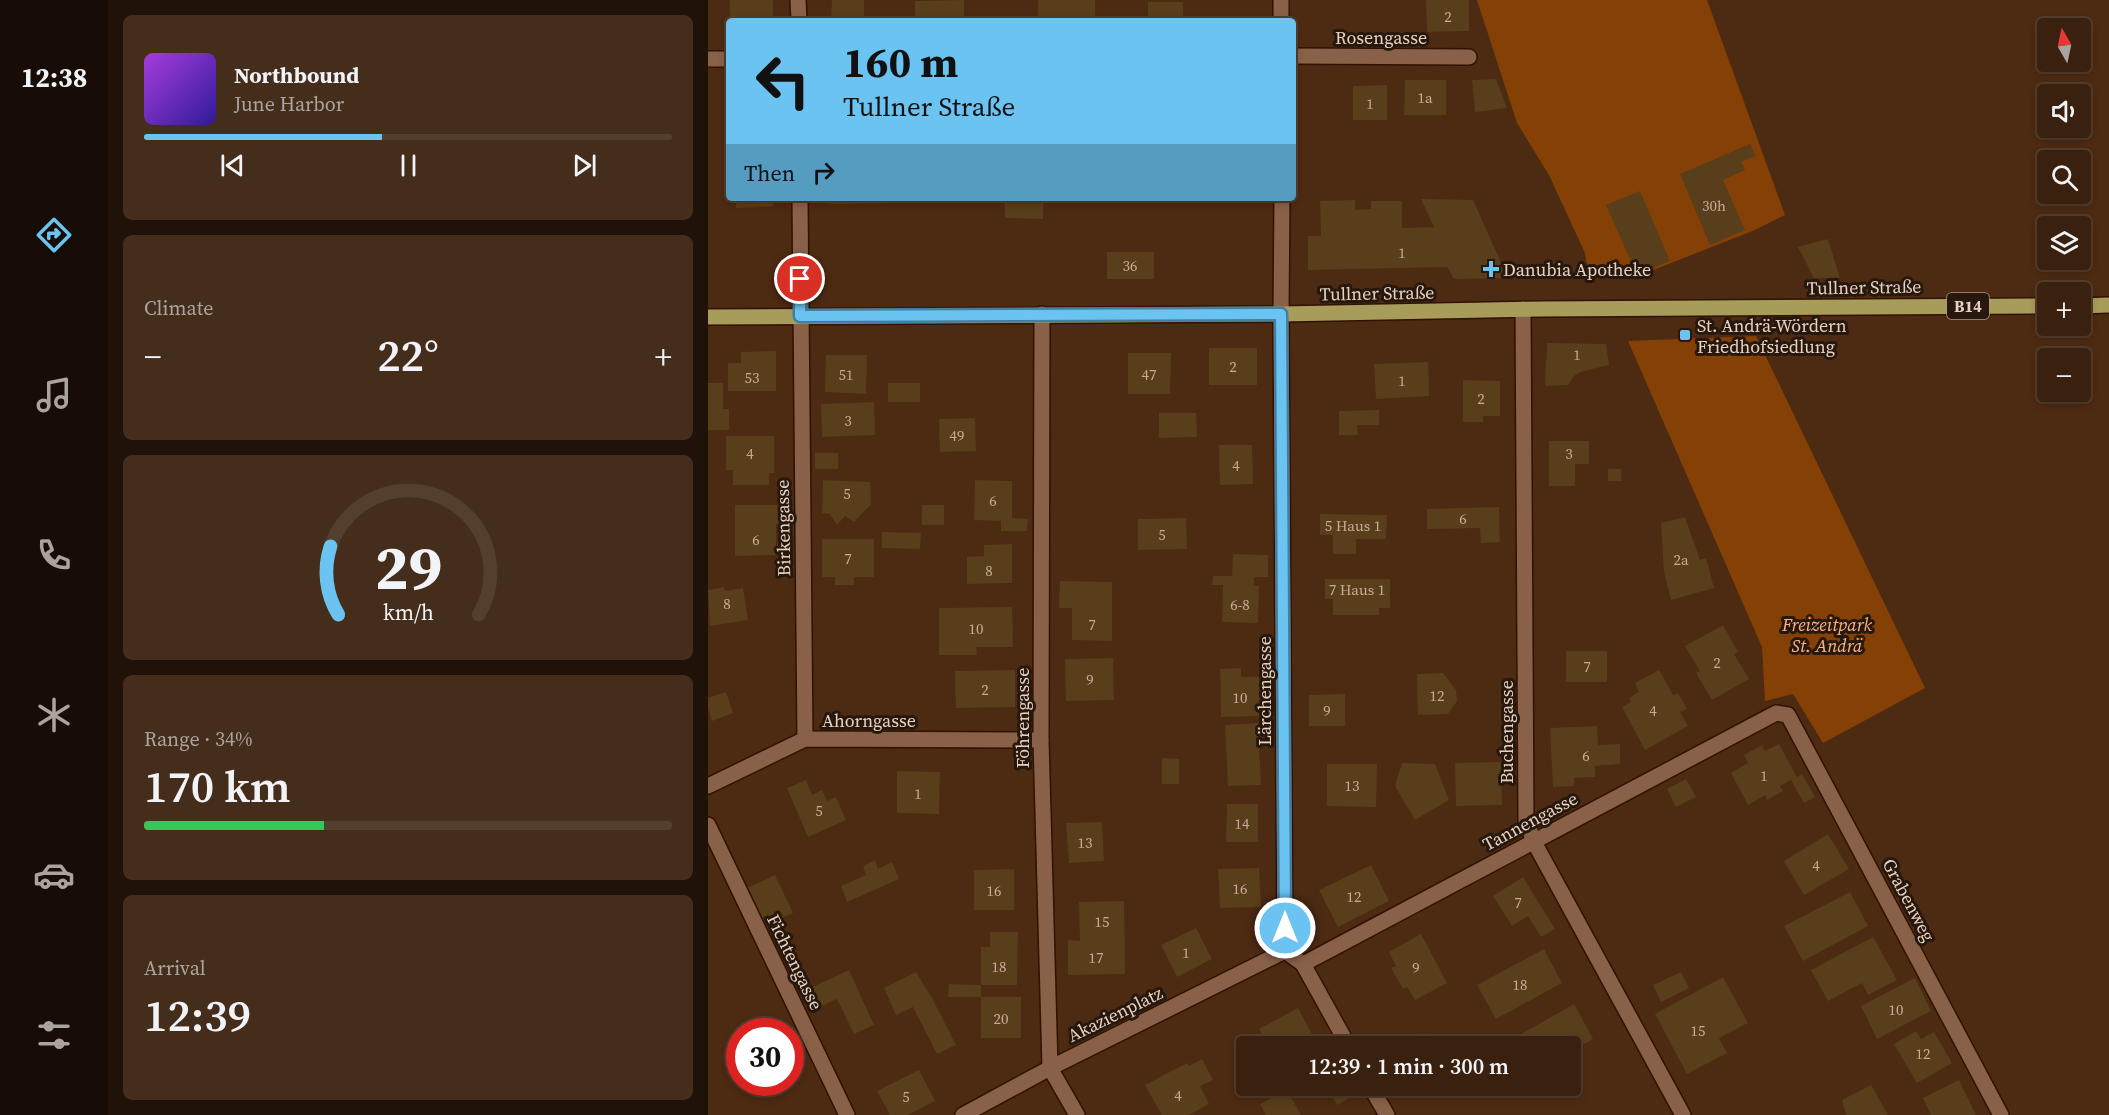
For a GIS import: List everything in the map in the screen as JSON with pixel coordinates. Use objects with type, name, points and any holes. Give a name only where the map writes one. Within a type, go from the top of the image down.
[{"type":"main road","name":"Tullner Straße","points":[[708,317],[2037,306]]},
{"type":"main road","points":[[2091,306],[2109,306]]},
{"type":"street","points":[[798,0],[799,18]]},
{"type":"street","points":[[1281,0],[1281,18]]},
{"type":"street","name":"Rosengasse","points":[[1296,56],[1469,57]]},
{"type":"street","points":[[708,59],[726,59]]},
{"type":"street","name":"Birkengasse","points":[[800,201],[805,739]]},
{"type":"street","name":"Lärchengasse","points":[[1282,201],[1285,951]]},
{"type":"street","name":"Buchengasse","points":[[1523,309],[1526,820],[1534,842],[1683,1115]]},
{"type":"street","name":"Föhrengasse","points":[[1042,314],[1041,741],[1050,1068],[1077,1115]]},
{"type":"street","name":"Tannengasse","points":[[1303,964],[1776,713]]},
{"type":"street","name":"Grabenweg","points":[[1776,713],[1788,715],[2001,1115]]},
{"type":"street","name":"Ahorngasse","points":[[708,786],[805,739],[1041,741]]},
{"type":"street","name":"Fichtengasse","points":[[708,825],[848,1115]]},
{"type":"street","points":[[1285,951],[1303,964],[1343,1036]]},
{"type":"street","name":"Akazienplatz","points":[[963,1115],[1050,1068],[1285,951]]},
{"type":"street","points":[[1377,1096],[1387,1115]]},
{"type":"green space","points":[[1477,0],[1707,0],[1785,215],[1755,230],[1638,276],[1589,276],[1585,253],[1549,175],[1517,123]]},
{"type":"green space","name":"Freizeitpark St. Andrä","points":[[1756,336],[1925,688],[1823,743],[1793,694],[1765,701],[1762,647],[1628,341]]},
{"type":"building","points":[[730,0],[773,0],[773,18],[730,18]]},
{"type":"building","points":[[832,0],[864,0],[864,18],[831,18]]},
{"type":"building","points":[[964,0],[964,18],[915,18],[915,1]]},
{"type":"building","points":[[1038,0],[1095,0],[1095,18],[1038,18]]},
{"type":"building","points":[[1426,0],[1469,0],[1469,31],[1427,32]]},
{"type":"building","points":[[1148,2],[1183,2],[1183,18],[1148,18]]},
{"type":"building","points":[[1496,79],[1507,108],[1475,112],[1472,80]]},
{"type":"building","points":[[1405,80],[1446,80],[1446,115],[1404,115]]},
{"type":"building","points":[[1387,85],[1387,120],[1353,120],[1353,86]]},
{"type":"building","points":[[1750,144],[1756,156],[1741,162],[1745,170],[1723,180],[1745,230],[1710,245],[1680,174]]},
{"type":"building","points":[[1640,191],[1670,261],[1637,275],[1606,205]]},
{"type":"building","points":[[1421,199],[1473,200],[1508,278],[1454,279],[1447,267],[1308,270],[1308,236],[1321,236],[1320,201],[1355,200],[1355,210],[1371,209],[1371,201],[1402,201],[1402,228],[1434,227]]},
{"type":"building","points":[[736,201],[773,201],[774,206],[736,208]]},
{"type":"building","points":[[829,201],[900,201],[900,203],[829,204]]},
{"type":"building","points":[[1005,201],[1043,201],[1043,219],[1005,218]]},
{"type":"building","points":[[1828,239],[1840,278],[1814,278],[1798,247]]},
{"type":"building","points":[[1107,252],[1154,252],[1154,279],[1107,279]]},
{"type":"building","points":[[1547,343],[1606,344],[1609,365],[1575,375],[1568,385],[1545,386]]},
{"type":"building","points":[[1209,348],[1257,348],[1257,385],[1209,385]]},
{"type":"building","points":[[776,351],[776,391],[728,391],[728,363],[741,363],[741,352]]},
{"type":"building","points":[[1128,353],[1171,353],[1170,394],[1128,394]]},
{"type":"building","points":[[826,355],[867,355],[866,394],[825,392]]},
{"type":"building","points":[[1428,362],[1429,396],[1376,399],[1374,364]]},
{"type":"building","points":[[1463,380],[1500,381],[1500,416],[1483,416],[1483,422],[1463,422]]},
{"type":"building","points":[[708,383],[723,383],[723,409],[729,409],[729,430],[708,430]]},
{"type":"building","points":[[888,383],[920,383],[920,402],[888,402]]},
{"type":"building","points":[[874,402],[875,435],[822,437],[821,404]]},
{"type":"building","points":[[1379,410],[1379,425],[1357,425],[1358,435],[1339,435],[1339,411]]},
{"type":"building","points":[[1159,413],[1196,413],[1197,437],[1159,438]]},
{"type":"building","points":[[975,418],[976,451],[940,452],[939,419]]},
{"type":"building","points":[[726,436],[774,436],[774,473],[769,473],[769,485],[733,485],[733,470],[726,470]]},
{"type":"building","points":[[1549,441],[1589,441],[1589,464],[1575,464],[1575,486],[1549,486]]},
{"type":"building","points":[[1219,445],[1252,445],[1253,484],[1220,485]]},
{"type":"building","points":[[815,453],[838,453],[838,469],[815,469]]},
{"type":"building","points":[[1608,469],[1621,469],[1622,481],[1608,481]]},
{"type":"building","points":[[823,480],[870,482],[871,504],[854,522],[845,516],[837,525],[830,514],[822,513]]},
{"type":"building","points":[[975,480],[1012,481],[1012,518],[1028,519],[1027,531],[1001,531],[1001,521],[974,520]]},
{"type":"building","points":[[735,505],[785,505],[785,523],[776,524],[776,555],[735,556]]},
{"type":"building","points":[[922,505],[944,505],[944,525],[922,525]]},
{"type":"building","points":[[1499,507],[1500,542],[1481,543],[1480,528],[1427,529],[1427,509]]},
{"type":"building","points":[[1320,514],[1387,515],[1386,539],[1356,539],[1356,554],[1333,554],[1333,535],[1320,535]]},
{"type":"building","points":[[1685,517],[1700,560],[1706,558],[1714,588],[1671,600],[1664,572],[1661,523]]},
{"type":"building","points":[[1186,518],[1187,549],[1138,550],[1138,519]]},
{"type":"building","points":[[882,532],[921,533],[920,549],[882,548]]},
{"type":"building","points":[[822,539],[874,539],[874,577],[854,577],[854,585],[835,585],[835,577],[822,577]]},
{"type":"building","points":[[1012,544],[1012,583],[967,584],[967,557],[984,556],[984,545]]},
{"type":"building","points":[[1233,554],[1268,555],[1268,577],[1254,577],[1254,586],[1259,586],[1258,623],[1222,622],[1223,585],[1212,585],[1213,576],[1232,576]]},
{"type":"building","points":[[1325,579],[1390,579],[1390,608],[1379,608],[1379,615],[1333,615],[1333,599],[1325,599]]},
{"type":"building","points":[[1060,581],[1112,582],[1112,641],[1072,640],[1072,608],[1059,608]]},
{"type":"building","points":[[724,587],[725,591],[743,588],[748,620],[710,626],[708,590]]},
{"type":"building","points":[[1012,607],[1013,647],[976,647],[977,655],[939,655],[939,608]]},
{"type":"building","points":[[1723,625],[1738,652],[1734,654],[1749,679],[1712,700],[1696,673],[1700,671],[1685,646]]},
{"type":"building","points":[[1566,651],[1607,651],[1607,682],[1566,682]]},
{"type":"building","points":[[1113,658],[1114,700],[1066,701],[1065,659]]},
{"type":"building","points":[[1241,668],[1241,677],[1259,677],[1259,716],[1221,717],[1220,669]]},
{"type":"building","points":[[1015,670],[1015,707],[956,708],[955,671]]},
{"type":"building","points":[[1659,670],[1673,695],[1678,693],[1687,709],[1680,712],[1688,726],[1645,750],[1622,707],[1631,702],[1629,698],[1639,692],[1635,683]]},
{"type":"building","points":[[1443,673],[1456,690],[1457,701],[1448,714],[1418,715],[1417,674]]},
{"type":"building","points":[[726,692],[733,713],[712,721],[708,698]]},
{"type":"building","points":[[1345,694],[1345,726],[1309,726],[1309,695]]},
{"type":"building","points":[[1258,723],[1261,785],[1228,786],[1225,725]]},
{"type":"building","points":[[1597,726],[1598,745],[1620,744],[1620,764],[1595,766],[1595,777],[1574,778],[1574,786],[1553,787],[1550,728]]},
{"type":"building","points":[[1779,744],[1797,777],[1802,774],[1815,797],[1804,803],[1791,780],[1780,786],[1783,791],[1767,800],[1765,795],[1748,805],[1731,773],[1748,763],[1744,755],[1762,745],[1765,751]]},
{"type":"building","points":[[1162,758],[1179,759],[1179,784],[1162,784]]},
{"type":"building","points":[[1501,762],[1502,805],[1456,806],[1455,763]]},
{"type":"building","points":[[1402,763],[1435,764],[1449,800],[1415,820],[1395,786]]},
{"type":"building","points":[[1327,764],[1377,764],[1376,807],[1327,806]]},
{"type":"building","points":[[897,771],[940,772],[939,814],[897,813]]},
{"type":"building","points":[[1686,779],[1696,797],[1676,807],[1667,789]]},
{"type":"building","points":[[806,780],[812,795],[822,790],[827,801],[836,797],[846,820],[808,837],[787,788]]},
{"type":"building","points":[[1227,804],[1258,804],[1258,842],[1226,842]]},
{"type":"building","points":[[1102,822],[1104,861],[1069,863],[1066,823]]},
{"type":"building","points":[[1828,834],[1849,869],[1804,895],[1784,861]]},
{"type":"building","points":[[875,860],[878,869],[892,862],[899,879],[847,902],[841,886],[866,875],[863,866]]},
{"type":"building","points":[[1371,865],[1389,901],[1338,927],[1319,890]]},
{"type":"building","points":[[1259,868],[1261,907],[1220,908],[1218,869]]},
{"type":"building","points":[[1014,869],[1014,910],[974,910],[974,870]]},
{"type":"building","points":[[775,875],[793,913],[765,926],[747,888]]},
{"type":"building","points":[[1523,877],[1555,929],[1541,937],[1528,916],[1512,926],[1493,896]]},
{"type":"building","points":[[1850,892],[1868,926],[1803,961],[1784,926]]},
{"type":"building","points":[[1124,901],[1125,974],[1068,975],[1068,940],[1080,941],[1079,902]]},
{"type":"building","points":[[1196,928],[1212,959],[1177,977],[1161,945]]},
{"type":"building","points":[[990,932],[1018,932],[1017,985],[981,985],[981,947],[990,947]]},
{"type":"building","points":[[1421,934],[1447,983],[1415,1000],[1407,987],[1403,989],[1391,968],[1396,966],[1389,952]]},
{"type":"building","points":[[1873,937],[1897,980],[1868,995],[1862,983],[1828,1001],[1811,970]]},
{"type":"building","points":[[1544,949],[1562,983],[1496,1019],[1477,985]]},
{"type":"building","points":[[849,970],[874,1025],[854,1034],[837,999],[815,1009],[806,990]]},
{"type":"building","points":[[916,972],[956,1045],[937,1054],[913,1007],[896,1015],[884,988]]},
{"type":"building","points":[[1681,972],[1689,988],[1661,1002],[1653,985]]},
{"type":"building","points":[[1723,977],[1748,1023],[1719,1038],[1727,1053],[1687,1074],[1655,1014]]},
{"type":"building","points":[[1915,978],[1931,1011],[1877,1039],[1861,1006]]},
{"type":"building","points":[[949,984],[981,985],[981,997],[948,997]]},
{"type":"building","points":[[981,997],[1021,997],[1021,1038],[981,1038]]},
{"type":"building","points":[[1574,1004],[1593,1039],[1581,1046],[1581,1036],[1518,1036]]},
{"type":"building","points":[[1298,1008],[1313,1036],[1262,1036],[1259,1029]]},
{"type":"building","points":[[1916,1031],[1921,1039],[1934,1032],[1952,1063],[1917,1083],[1894,1044]]},
{"type":"building","points":[[1202,1059],[1213,1080],[1200,1086],[1209,1104],[1189,1115],[1162,1115],[1145,1085],[1187,1063],[1189,1066]]},
{"type":"building","points":[[919,1070],[935,1101],[908,1115],[890,1115],[877,1091]]},
{"type":"building","points":[[1959,1080],[1976,1115],[1931,1115],[1923,1098]]},
{"type":"building","points":[[1871,1085],[1888,1115],[1846,1115],[1842,1100]]},
{"type":"building","points":[[1275,1096],[1290,1096],[1301,1115],[1266,1115],[1260,1104]]},
{"type":"building","points":[[1332,1096],[1353,1096],[1337,1105]]},
{"type":"place","name":"Danubia Apotheke","points":[[1491,269]]},
{"type":"place","name":"St. Andrä-Wördern Friedhofsiedlung","points":[[1685,335]]},
{"type":"route","points":[[800,279],[800,316],[1281,314],[1285,928]]}]
